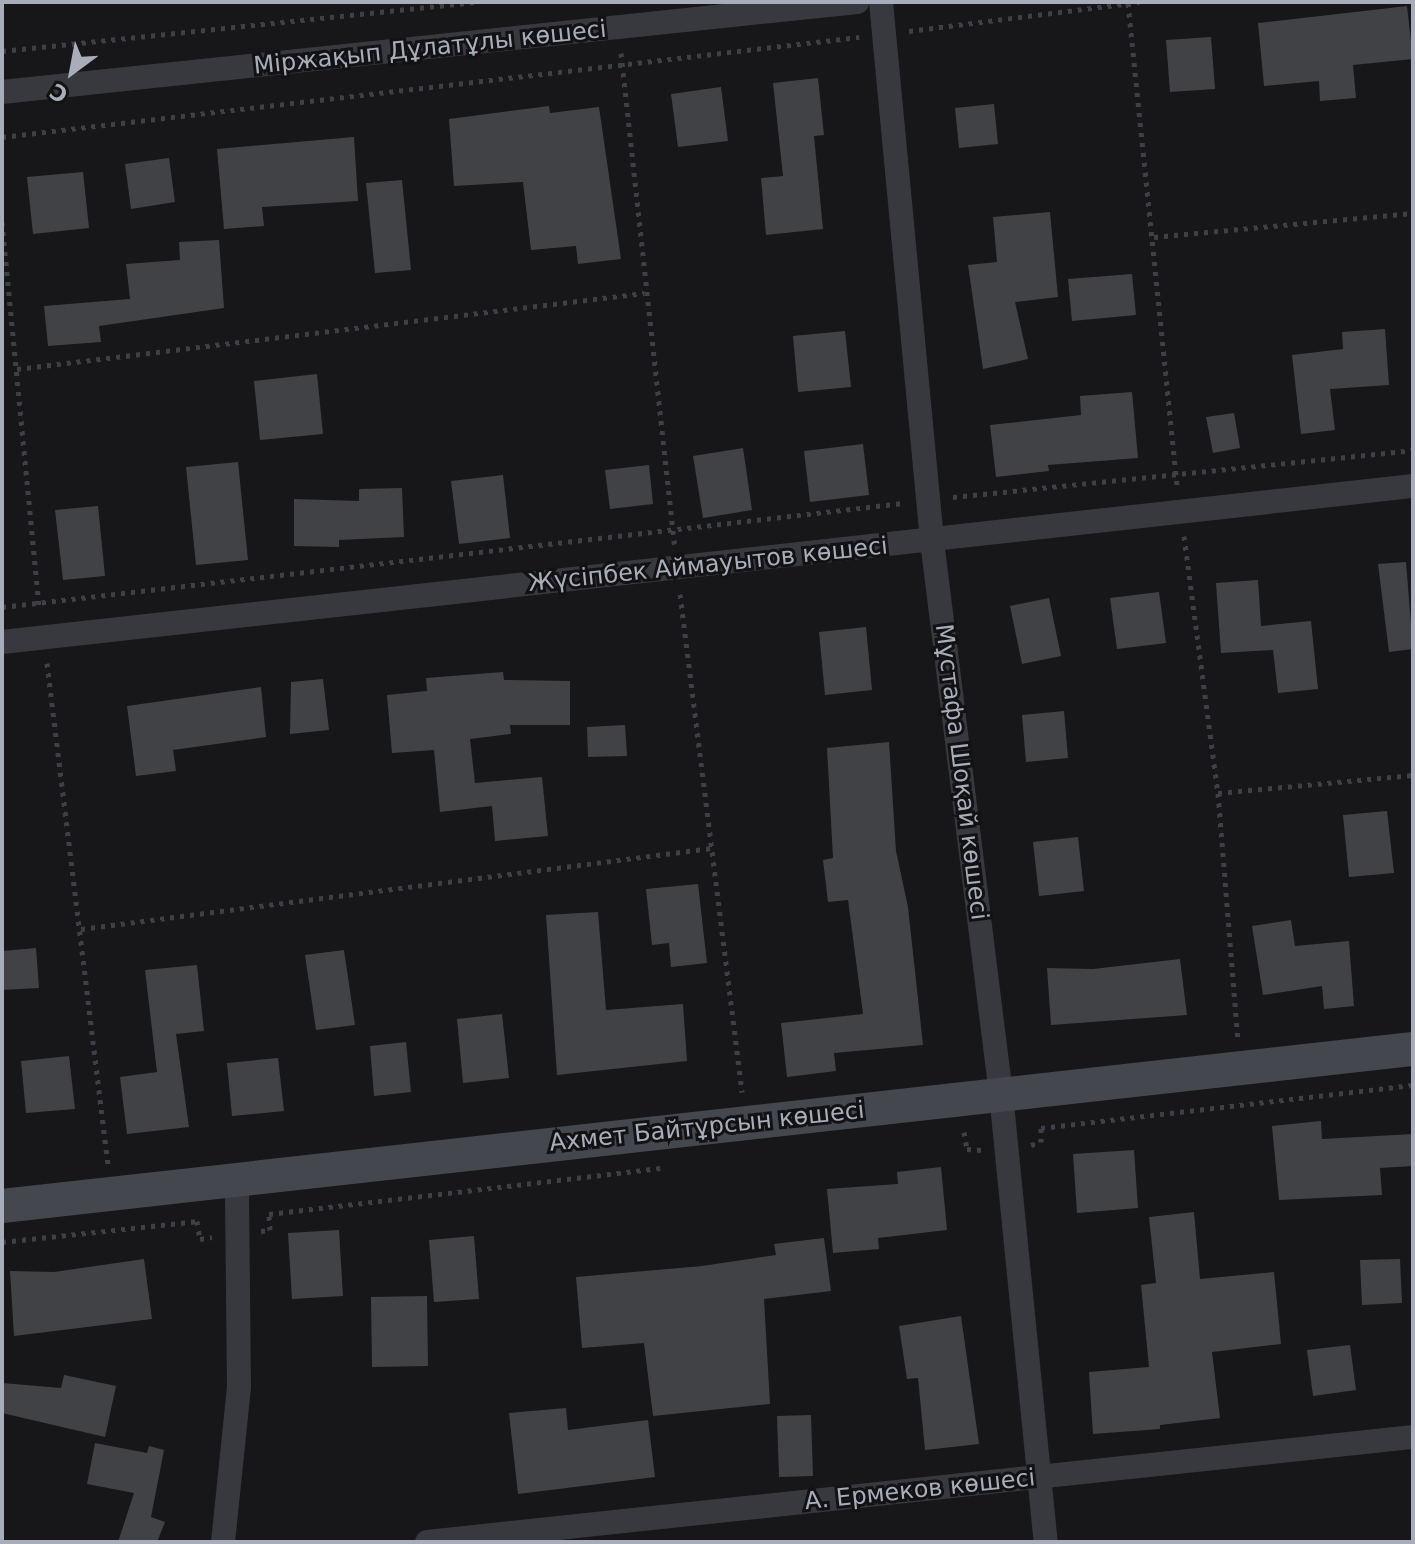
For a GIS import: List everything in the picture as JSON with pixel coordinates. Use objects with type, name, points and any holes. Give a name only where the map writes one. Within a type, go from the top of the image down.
[{"type":"street","name":"Міржақып Дұлатұлы көшесі","points":[[2,92],[857,2]]},
{"type":"street","name":"Мұстафа Шоқай көшесі","points":[[881,2],[932,541],[1001,1094],[1004,1151],[1042,1477],[1046,1542]]},
{"type":"street","name":"Жүсіпбек Аймауытов көшесі","points":[[2,642],[1413,486]]},
{"type":"street","name":"Ахмет Байтұрсын көшесі","points":[[2,1206],[1413,1049]]},
{"type":"street","points":[[223,1542],[239,1387],[237,1180]]},
{"type":"street","name":"А. Ермеков көшесі","points":[[427,1542],[1413,1437]]},
{"type":"path","points":[[2,51],[475,2]]},
{"type":"path","points":[[2,137],[1139,2]]},
{"type":"path","points":[[1154,237],[1413,213]]},
{"type":"path","points":[[2,222],[38,603],[81,929],[111,1194]]},
{"type":"path","points":[[17,369],[644,293]]},
{"type":"path","points":[[2,607],[928,499],[1413,450]]},
{"type":"path","points":[[1218,793],[1413,775]]},
{"type":"path","points":[[81,929],[712,848]]},
{"type":"path","points":[[950,1133],[966,1132],[967,1149],[1004,1151],[1041,1142],[1041,1128],[1413,1085]]},
{"type":"path","points":[[2,1242],[197,1221],[200,1239],[270,1230],[269,1214],[665,1167]]},
{"type":"building","points":[[1407,6],[1413,59],[1353,65],[1356,98],[1320,101],[1319,81],[1264,86],[1258,23]]},
{"type":"building","points":[[1211,37],[1215,89],[1170,92],[1166,40]]},
{"type":"building","points":[[818,78],[824,135],[814,136],[823,229],[766,235],[761,178],[783,176],[773,83]]},
{"type":"building","points":[[721,87],[728,141],[678,147],[671,94]]},
{"type":"building","points":[[994,104],[998,144],[959,148],[955,108]]},
{"type":"building","points":[[549,106],[550,113],[599,107],[621,259],[578,264],[576,246],[531,250],[523,182],[454,186],[449,119]]},
{"type":"building","points":[[354,137],[358,201],[262,207],[264,226],[224,229],[217,149]]},
{"type":"building","points":[[169,158],[175,202],[131,209],[125,164]]},
{"type":"building","points":[[83,172],[89,228],[33,234],[27,177]]},
{"type":"building","points":[[402,180],[411,270],[375,273],[366,183]]},
{"type":"building","points":[[1050,212],[1058,297],[1015,302],[1028,359],[983,369],[968,265],[997,262],[993,217]]},
{"type":"building","points":[[219,240],[224,308],[99,326],[101,342],[48,346],[44,306],[130,299],[126,264],[180,260],[179,242]]},
{"type":"building","points":[[1132,274],[1136,315],[1072,321],[1068,279]]},
{"type":"building","points":[[1385,329],[1389,385],[1330,389],[1335,430],[1301,434],[1292,355],[1343,349],[1342,332]]},
{"type":"building","points":[[845,331],[851,387],[798,392],[793,336]]},
{"type":"building","points":[[317,374],[323,434],[260,440],[254,381]]},
{"type":"building","points":[[1132,392],[1138,458],[1048,465],[1049,471],[996,477],[990,425],[1081,415],[1080,396]]},
{"type":"building","points":[[1234,413],[1240,448],[1213,453],[1206,417]]},
{"type":"building","points":[[863,444],[869,495],[810,502],[804,451]]},
{"type":"building","points":[[743,448],[752,510],[703,518],[693,456]]},
{"type":"building","points":[[238,462],[248,560],[196,565],[186,467]]},
{"type":"building","points":[[649,465],[653,504],[610,509],[605,470]]},
{"type":"building","points":[[503,475],[510,538],[459,544],[451,481]]},
{"type":"building","points":[[402,488],[404,537],[339,540],[339,547],[294,546],[294,499],[359,501],[359,489]]},
{"type":"building","points":[[98,506],[105,576],[63,580],[55,510]]},
{"type":"building","points":[[1406,562],[1413,649],[1389,652],[1378,564]]},
{"type":"building","points":[[1258,580],[1261,626],[1311,621],[1318,689],[1278,693],[1273,650],[1221,653],[1216,583]]},
{"type":"building","points":[[1159,592],[1166,643],[1117,649],[1110,598]]},
{"type":"building","points":[[1049,598],[1061,656],[1022,664],[1010,606]]},
{"type":"building","points":[[866,627],[872,690],[825,695],[819,632]]},
{"type":"building","points":[[503,672],[504,680],[570,681],[570,725],[510,725],[511,734],[470,739],[475,783],[542,777],[548,836],[495,841],[492,806],[440,812],[434,750],[392,753],[387,695],[427,691],[426,678]]},
{"type":"building","points":[[323,679],[329,730],[290,734],[291,682]]},
{"type":"building","points":[[261,687],[266,737],[173,750],[176,771],[136,776],[127,706]]},
{"type":"building","points":[[1064,711],[1068,758],[1026,762],[1022,715]]},
{"type":"building","points":[[625,725],[627,756],[588,757],[587,727]]},
{"type":"building","points":[[889,742],[896,851],[908,907],[923,1045],[834,1053],[836,1071],[787,1077],[781,1023],[863,1014],[848,900],[828,902],[823,860],[833,858],[827,748]]},
{"type":"building","points":[[1387,811],[1394,873],[1349,877],[1343,815]]},
{"type":"building","points":[[1078,837],[1084,891],[1039,896],[1033,842]]},
{"type":"building","points":[[698,884],[707,963],[671,967],[669,943],[652,945],[646,889]]},
{"type":"building","points":[[598,912],[606,1010],[683,1004],[687,1061],[557,1075],[546,915]]},
{"type":"building","points":[[1291,920],[1295,946],[1349,941],[1354,1006],[1324,1009],[1322,986],[1263,995],[1252,926]]},
{"type":"building","points":[[36,948],[39,988],[2,990],[2,951]]},
{"type":"building","points":[[344,950],[355,1025],[316,1030],[305,955]]},
{"type":"building","points":[[1180,959],[1187,1015],[1051,1025],[1047,968],[1093,969]]},
{"type":"building","points":[[197,965],[204,1031],[176,1034],[189,1127],[127,1134],[120,1077],[157,1072],[145,970]]},
{"type":"building","points":[[502,1014],[509,1078],[463,1083],[457,1019]]},
{"type":"building","points":[[406,1042],[411,1092],[374,1096],[370,1046]]},
{"type":"building","points":[[69,1056],[75,1109],[26,1113],[21,1061]]},
{"type":"building","points":[[278,1058],[284,1111],[232,1116],[227,1063]]},
{"type":"building","points":[[1321,1121],[1322,1139],[1413,1134],[1413,1166],[1380,1168],[1382,1195],[1279,1200],[1272,1126]]},
{"type":"building","points":[[1134,1150],[1138,1208],[1077,1213],[1073,1154]]},
{"type":"building","points":[[941,1167],[947,1230],[878,1238],[879,1249],[833,1253],[827,1189],[898,1184],[897,1172]]},
{"type":"building","points":[[1194,1212],[1200,1279],[1274,1272],[1281,1344],[1212,1352],[1220,1418],[1160,1425],[1160,1429],[1093,1434],[1089,1372],[1149,1367],[1141,1285],[1156,1283],[1149,1217]]},
{"type":"building","points":[[339,1230],[343,1296],[292,1299],[288,1233]]},
{"type":"building","points":[[474,1236],[479,1299],[434,1302],[429,1240]]},
{"type":"building","points":[[824,1238],[831,1291],[764,1299],[770,1404],[653,1416],[644,1343],[582,1348],[576,1277],[702,1266],[776,1255],[774,1244]]},
{"type":"building","points":[[144,1259],[152,1319],[14,1336],[10,1271],[54,1272]]},
{"type":"building","points":[[1400,1259],[1402,1303],[1362,1305],[1360,1260]]},
{"type":"building","points":[[427,1296],[428,1366],[372,1367],[371,1297]]},
{"type":"building","points":[[961,1316],[979,1444],[925,1450],[918,1378],[907,1379],[899,1326]]},
{"type":"building","points":[[1350,1345],[1356,1390],[1313,1396],[1307,1350]]},
{"type":"building","points":[[64,1375],[116,1386],[105,1437],[2,1413],[2,1383],[61,1388]]},
{"type":"building","points":[[566,1408],[568,1430],[648,1420],[655,1477],[518,1494],[509,1413]]},
{"type":"building","points":[[811,1415],[813,1476],[779,1477],[777,1416]]},
{"type":"building","points":[[95,1443],[147,1453],[149,1446],[164,1450],[151,1517],[165,1522],[157,1542],[118,1542],[134,1493],[87,1484]]}]
